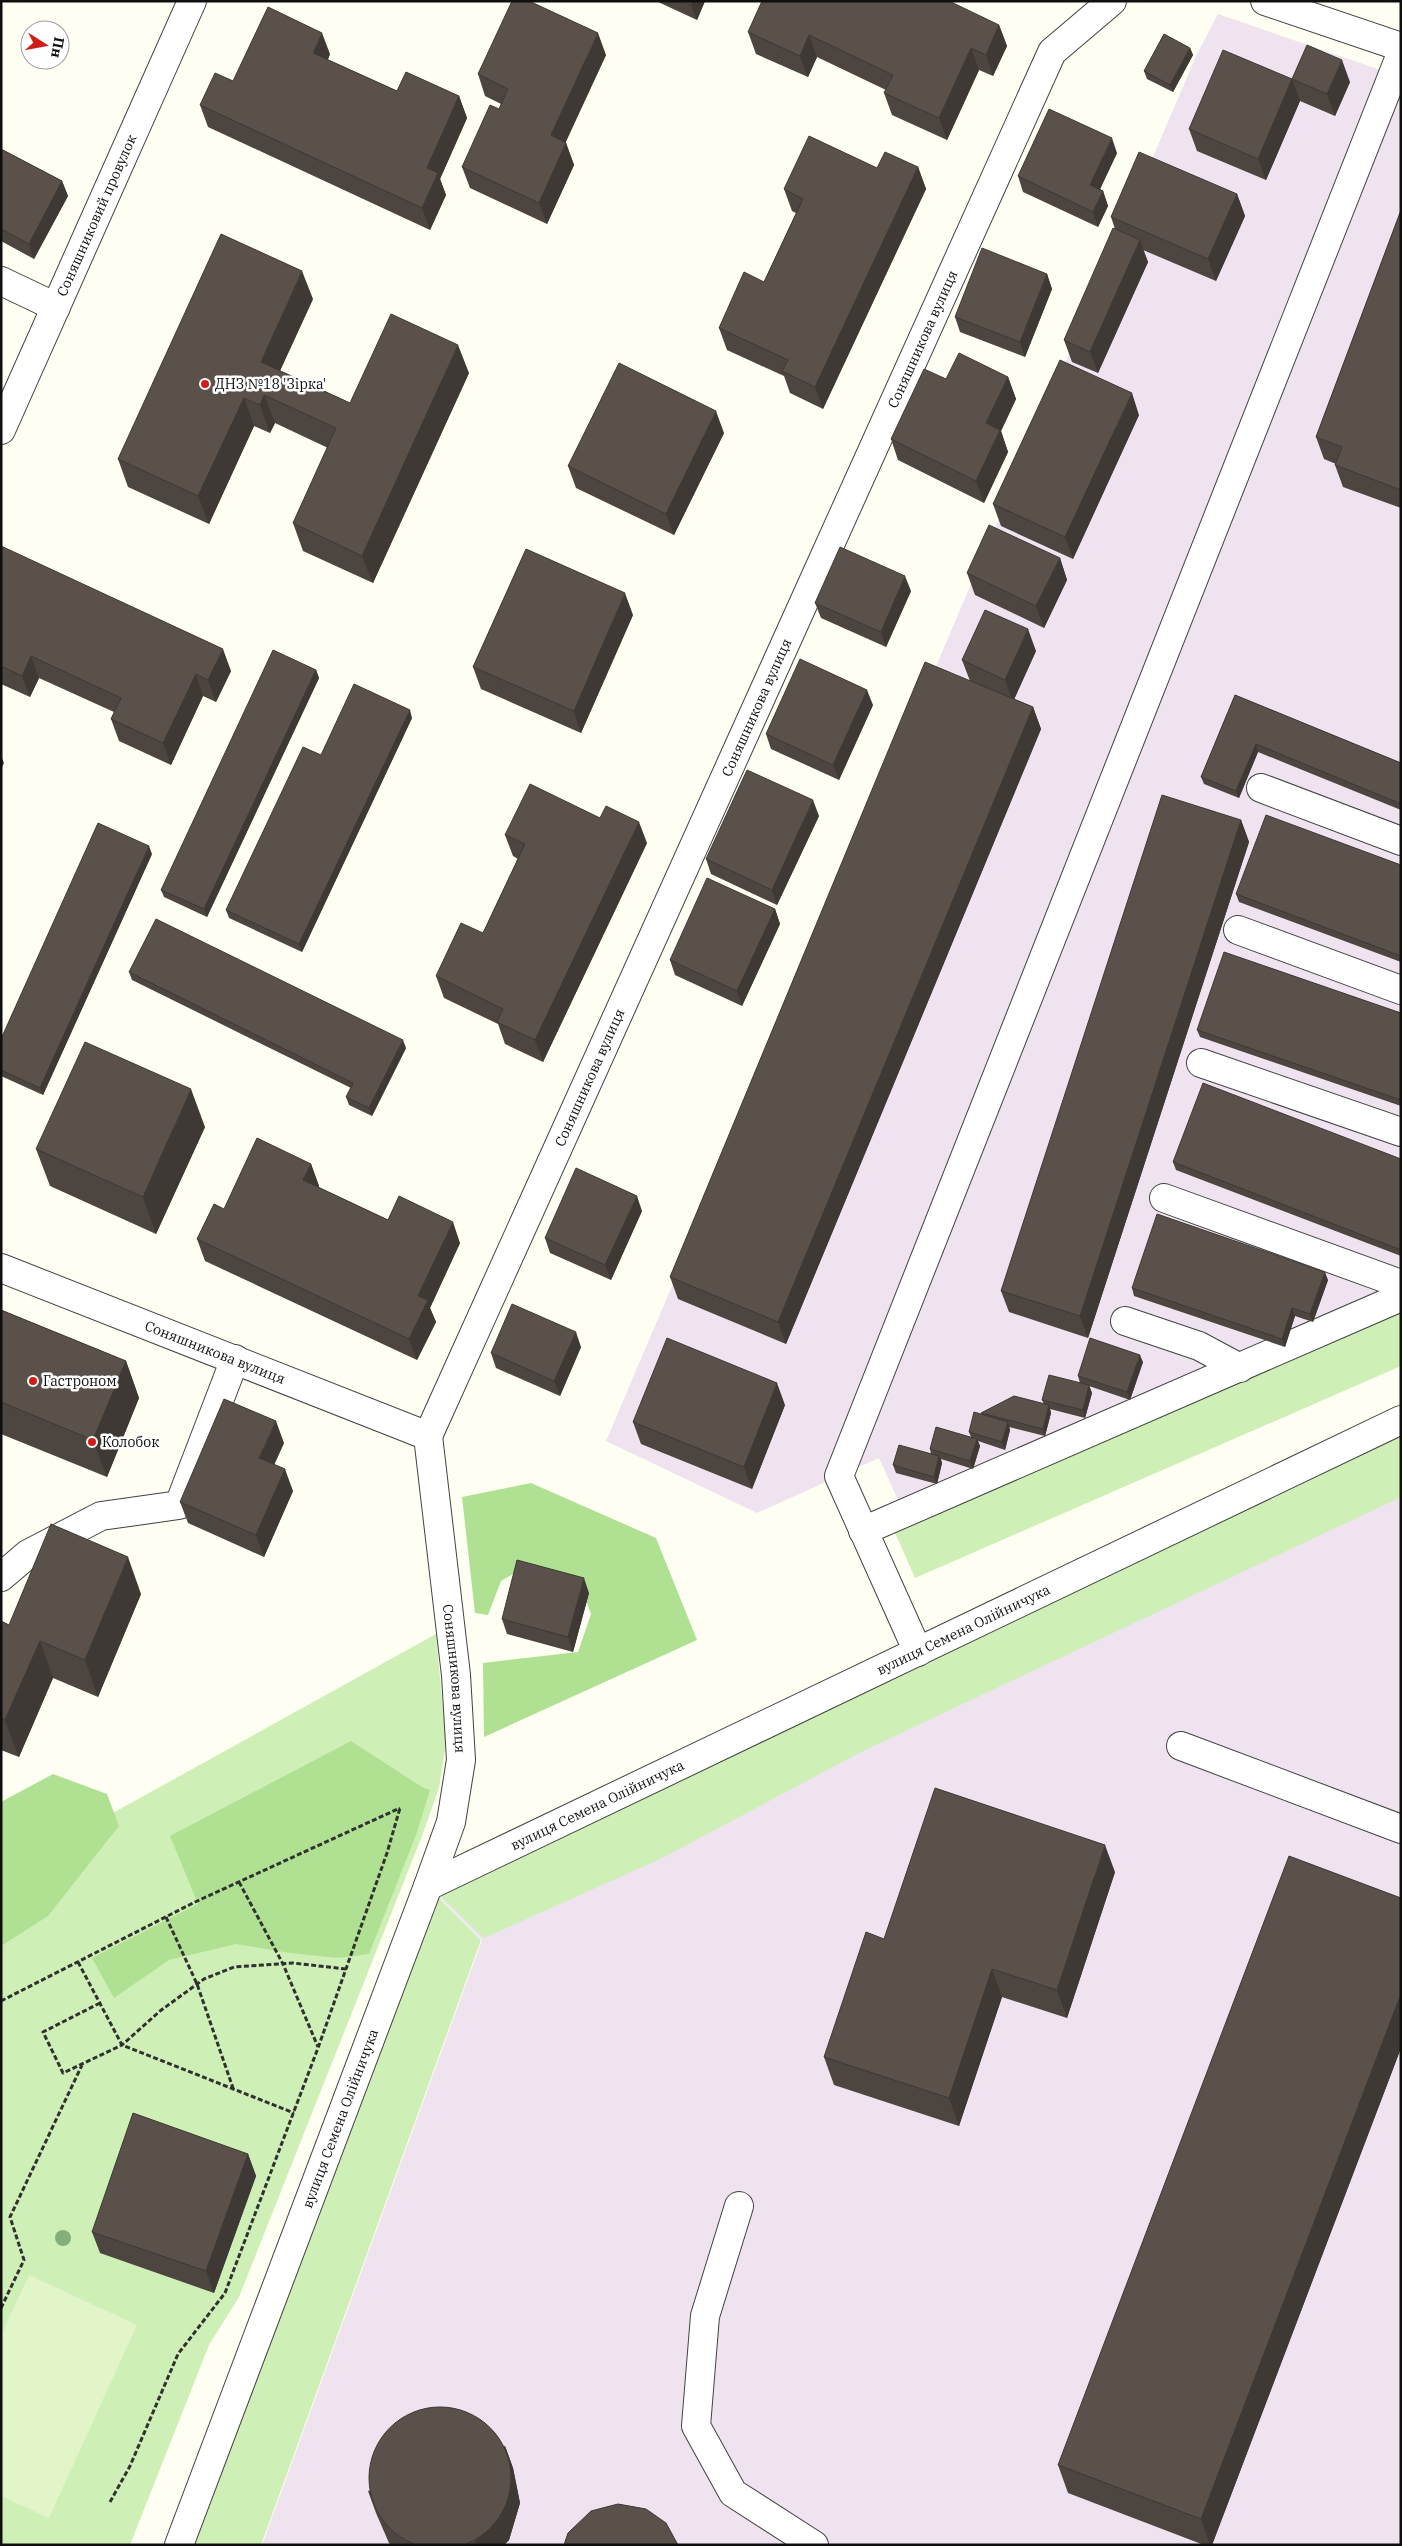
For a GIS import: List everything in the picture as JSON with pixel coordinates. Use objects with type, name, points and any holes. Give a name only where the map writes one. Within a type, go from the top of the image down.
[{"type":"street","name":"Соняшниковий провулок","points":[[1,430],[192,1]]},
{"type":"street","name":"Соняшникова вулиця","points":[[428,1886],[451,1822],[461,1760],[456,1675],[428,1436],[1052,52],[1112,1]]},
{"type":"street","points":[[1265,1],[1401,47]]},
{"type":"street","points":[[918,1652],[839,1476],[1401,54]]},
{"type":"street","points":[[1,281],[56,307]]},
{"type":"street","points":[[1262,788],[1401,841]]},
{"type":"street","points":[[1238,930],[1401,990]]},
{"type":"street","points":[[1201,1063],[1401,1132]]},
{"type":"street","points":[[1164,1198],[1401,1284]]},
{"type":"street","name":"Соняшникова вулиця","points":[[1,1268],[428,1436]]},
{"type":"street","points":[[863,1531],[1240,1368],[1401,1296]]},
{"type":"street","points":[[1125,1321],[1199,1346],[1240,1368]]},
{"type":"street","points":[[1,1577],[28,1554],[101,1516],[179,1505],[235,1359]]},
{"type":"street","name":"вулиця Семена Олійничука","points":[[179,2545],[428,1886],[1401,1420]]},
{"type":"street","points":[[1181,1746],[1401,1829]]},
{"type":"street","points":[[739,2206],[705,2316],[696,2426],[733,2493],[814,2545]]},
{"type":"path","points":[[1,2001],[238,1882],[400,1808],[387,1854],[318,2048],[225,2293],[178,2354],[130,2466],[110,2502]]},
{"type":"path","points":[[238,1882],[284,1964],[318,2048]]},
{"type":"path","points":[[166,1917],[197,1984],[233,2089]]},
{"type":"path","points":[[78,1962],[122,2045],[294,2113]]},
{"type":"path","points":[[100,2003],[43,2032],[63,2073],[122,2045],[160,2011],[197,1984],[234,1967],[284,1964],[346,1969]]},
{"type":"path","points":[[1,2308],[24,2260],[10,2217],[83,2064]]},
{"type":"shaded area","points":[[1218,14],[1401,77],[1401,1294],[902,1509],[879,1458],[757,1513],[606,1441],[1196,56]]},
{"type":"shaded area","points":[[1401,1420],[1401,2545],[262,2545],[482,1940],[428,1886]]},
{"type":"green space","points":[[1401,1294],[1401,1366],[915,1578],[892,1526]]},
{"type":"green space","points":[[1401,1423],[1401,1497],[863,1751],[660,1859],[484,1938],[432,1888]]},
{"type":"green space","points":[[531,1483],[656,1538],[697,1640],[484,1737],[483,1663],[578,1652],[591,1614],[578,1579],[530,1564],[501,1581],[488,1615],[475,1613],[462,1497]]},
{"type":"green space","points":[[436,1634],[446,1743],[439,1788],[422,1836],[239,2297],[209,2345],[130,2545],[1,2545],[1,1875]]},
{"type":"green space","points":[[351,1741],[422,1787],[430,1790],[416,1835],[369,1954],[339,1958],[290,1953],[236,1944],[169,1960],[114,1998],[92,1958],[198,1904],[170,1836]]},
{"type":"green space","points":[[53,1774],[107,1794],[119,1826],[48,1916],[1,1946],[1,1802]]},
{"type":"green space","points":[[432,1891],[481,1940],[261,2545],[187,2545]]},
{"type":"green space","points":[[29,2275],[137,2325],[49,2518],[1,2496],[1,2335]]},
{"type":"building","points":[[512,1],[529,1],[598,33],[551,135],[566,143],[539,203],[462,167],[490,105],[499,109],[508,89],[478,74]]},
{"type":"building","points":[[683,1],[693,1],[691,5]]},
{"type":"building","points":[[762,1],[949,1],[999,25],[986,55],[971,48],[939,118],[884,93],[893,75],[809,35],[800,56],[748,32]]},
{"type":"building","points":[[268,7],[322,33],[313,53],[397,91],[406,72],[459,96],[427,168],[438,173],[422,208],[200,105],[215,73],[233,81]]},
{"type":"building","points":[[1164,34],[1190,48],[1170,85],[1144,71]]},
{"type":"building","points":[[1307,45],[1342,60],[1327,94],[1292,79]]},
{"type":"building","points":[[1223,50],[1292,79],[1258,159],[1189,129]]},
{"type":"building","points":[[1049,109],[1112,138],[1090,185],[1103,191],[1093,212],[1018,176]]},
{"type":"building","points":[[809,136],[877,168],[885,152],[918,167],[815,387],[782,371],[788,360],[719,328],[744,272],[764,282],[803,199],[784,189]]},
{"type":"building","points":[[1,149],[62,181],[29,244],[1,229]]},
{"type":"building","points":[[1139,152],[1237,194],[1208,259],[1111,217]]},
{"type":"building","points":[[1401,210],[1401,490],[1335,465],[1342,447],[1316,437]]},
{"type":"building","points":[[1113,228],[1140,240],[1090,352],[1064,340]]},
{"type":"building","points":[[221,234],[302,271],[261,362],[350,403],[391,314],[458,345],[362,556],[293,523],[336,428],[264,395],[260,405],[244,398],[198,496],[118,459]]},
{"type":"building","points":[[982,248],[1047,274],[1020,342],[955,317]]},
{"type":"building","points":[[959,353],[1008,377],[986,423],[1000,430],[976,481],[891,439],[924,369],[946,379]]},
{"type":"building","points":[[1060,360],[1132,393],[1065,537],[993,504]]},
{"type":"building","points":[[619,363],[716,411],[666,514],[568,466]]},
{"type":"building","points":[[989,525],[1060,558],[1036,606],[967,573]]},
{"type":"building","points":[[1,546],[223,649],[208,680],[196,674],[163,743],[111,719],[121,698],[31,656],[22,676],[1,666]]},
{"type":"building","points":[[840,547],[905,576],[881,632],[815,603]]},
{"type":"building","points":[[526,549],[625,593],[574,711],[473,667]]},
{"type":"building","points":[[985,610],[1028,629],[1005,680],[962,660]]},
{"type":"building","points":[[273,650],[316,670],[204,909],[161,890]]},
{"type":"building","points":[[800,659],[867,690],[833,765],[766,734]]},
{"type":"building","points":[[925,662],[1033,707],[778,1322],[670,1277]]},
{"type":"building","points":[[354,684],[410,710],[299,944],[226,910],[303,747],[321,755]]},
{"type":"building","points":[[1235,695],[1401,763],[1401,804],[1256,744],[1236,791],[1201,777]]},
{"type":"building","points":[[747,770],[813,800],[772,890],[706,859]]},
{"type":"building","points":[[530,784],[600,818],[606,806],[639,822],[535,1040],[497,1022],[503,1009],[436,976],[461,923],[483,933],[525,844],[505,835]]},
{"type":"building","points":[[1162,795],[1241,820],[1080,1316],[1001,1291]]},
{"type":"building","points":[[1266,815],[1401,865],[1401,956],[1236,894]]},
{"type":"building","points":[[98,823],[149,846],[40,1088],[1,1070],[1,1039]]},
{"type":"building","points":[[707,878],[775,909],[737,991],[670,960]]},
{"type":"building","points":[[156,919],[403,1040],[369,1108],[346,1097],[353,1083],[129,972]]},
{"type":"building","points":[[1224,952],[1401,1013],[1401,1100],[1197,1030]]},
{"type":"building","points":[[85,1042],[191,1089],[143,1197],[36,1149]]},
{"type":"building","points":[[1203,1083],[1401,1159],[1401,1250],[1173,1162]]},
{"type":"building","points":[[257,1138],[311,1164],[303,1180],[388,1220],[399,1196],[453,1222],[418,1296],[428,1300],[409,1339],[197,1239],[214,1204],[224,1209]]},
{"type":"building","points":[[576,1168],[637,1196],[605,1265],[545,1238]]},
{"type":"building","points":[[1157,1214],[1325,1272],[1310,1314],[1292,1308],[1282,1339],[1132,1288]]},
{"type":"building","points":[[512,1304],[576,1332],[554,1381],[491,1353]]},
{"type":"building","points":[[1,1310],[126,1361],[93,1440],[1,1402]]},
{"type":"building","points":[[667,1338],[777,1383],[744,1467],[633,1422]]},
{"type":"building","points":[[1090,1338],[1140,1355],[1127,1392],[1078,1376]]},
{"type":"building","points":[[1049,1375],[1089,1385],[1083,1410],[1042,1400]]},
{"type":"building","points":[[1014,1396],[1049,1405],[1043,1429],[981,1413]]},
{"type":"building","points":[[224,1399],[276,1421],[259,1458],[285,1469],[256,1535],[180,1502]]},
{"type":"building","points":[[974,1412],[1008,1422],[1002,1442],[969,1432]]},
{"type":"building","points":[[936,1427],[977,1439],[970,1461],[930,1449]]},
{"type":"building","points":[[899,1445],[939,1456],[934,1477],[893,1465]]},
{"type":"building","points":[[51,1524],[128,1557],[85,1660],[40,1641],[5,1720],[1,1718],[1,1621],[9,1625]]},
{"type":"building","points":[[517,1560],[584,1578],[568,1637],[502,1619]]},
{"type":"building","points":[[935,1788],[1105,1845],[1057,1990],[992,1969],[949,2098],[824,2057],[866,1932],[884,1939]]},
{"type":"building","points":[[1289,1856],[1401,1898],[1401,1994],[1201,2519],[1058,2465]]},
{"type":"building","points":[[133,2113],[248,2154],[206,2271],[92,2232]]},
{"type":"building","points":[[440,2407],[454,2408],[467,2412],[480,2419],[490,2428],[499,2438],[506,2451],[510,2464],[510,2492],[506,2505],[499,2518],[490,2528],[480,2537],[467,2544],[454,2548],[440,2549],[426,2548],[413,2544],[400,2537],[390,2528],[381,2518],[374,2505],[370,2492],[369,2478],[370,2464],[374,2451],[381,2438],[390,2428],[400,2419],[413,2412],[426,2408]]},
{"type":"building","points":[[618,2504],[646,2509],[666,2523],[678,2545],[564,2545],[568,2533],[591,2511]]},
{"type":"place","name":"ДНЗ №18 'Зірка'","points":[[205,384]]},
{"type":"place","name":"Гастроном","points":[[33,1381]]},
{"type":"place","name":"Колобок","points":[[92,1442]]}]
